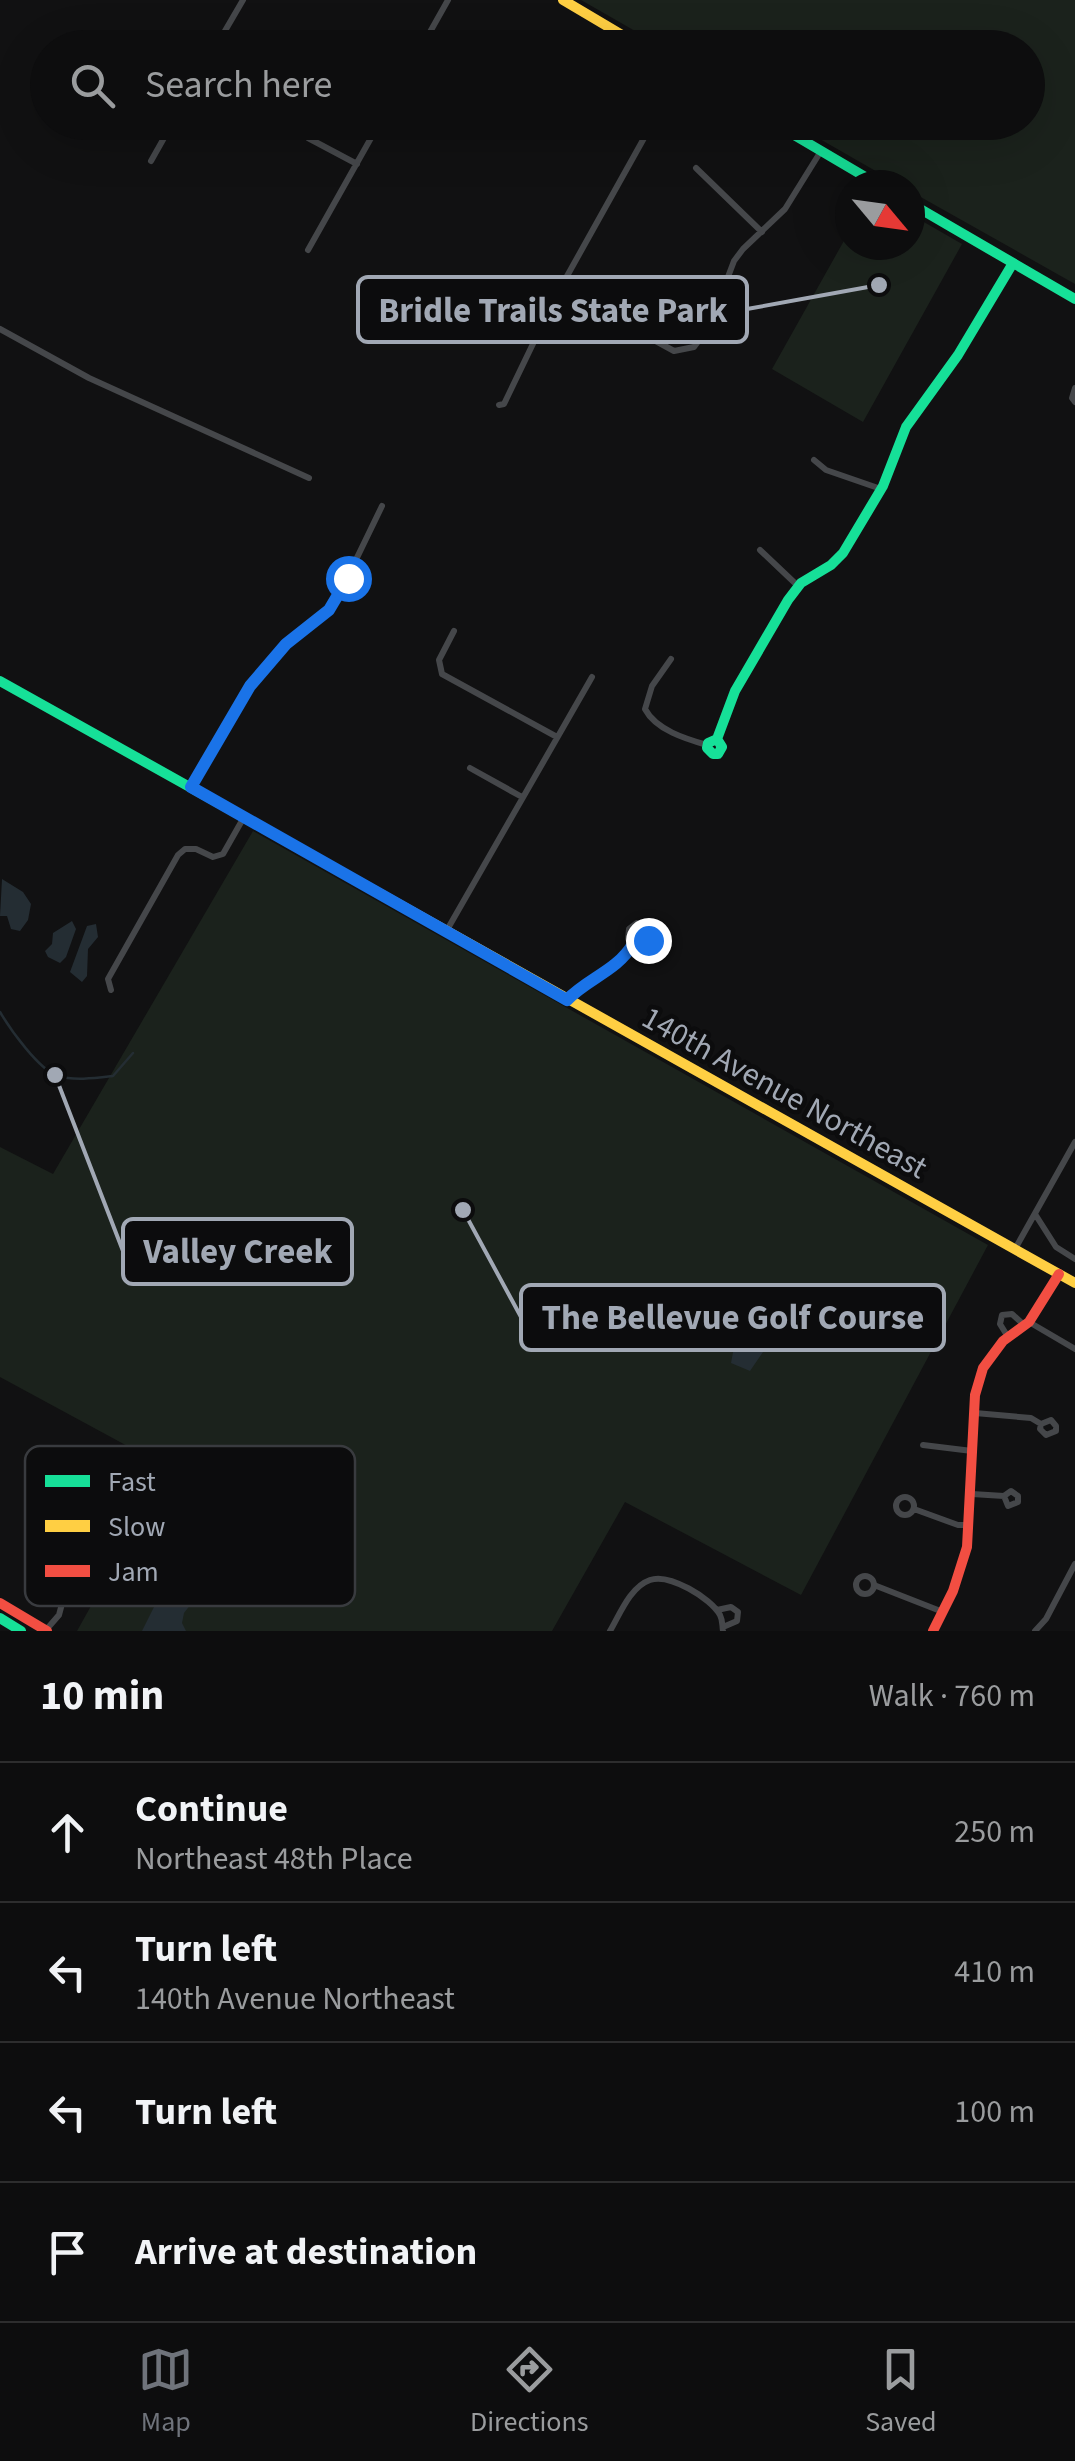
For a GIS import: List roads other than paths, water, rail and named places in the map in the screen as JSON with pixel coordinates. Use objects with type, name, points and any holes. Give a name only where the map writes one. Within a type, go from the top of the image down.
[{"type":"street","points":[[226,30],[243,0]]},
{"type":"street","points":[[431,30],[448,0]]},
{"type":"street","points":[[562,0],[613,30]]},
{"type":"street","points":[[151,162],[163,140]]},
{"type":"street","points":[[312,140],[357,164]]},
{"type":"street","points":[[308,250],[370,140]]},
{"type":"street","points":[[499,406],[504,404],[557,294],[643,140]]},
{"type":"street","points":[[803,140],[854,170]]},
{"type":"street","points":[[620,322],[658,344],[684,351],[702,338],[734,262],[794,196],[822,151]]},
{"type":"street","points":[[696,168],[762,232]]},
{"type":"street","points":[[925,212],[1075,299]]},
{"type":"street","points":[[671,658],[652,686],[645,709],[650,720],[684,738],[712,742],[735,691],[798,586],[843,553],[882,489],[906,427],[966,342],[1013,264]]},
{"type":"street","points":[[0,329],[90,378],[309,478]]},
{"type":"street","points":[[1075,388],[1075,402]]},
{"type":"street","points":[[814,460],[826,470],[882,489]]},
{"type":"street","points":[[191,787],[250,686],[286,644],[336,600],[382,506]]},
{"type":"street","points":[[760,550],[798,586]]},
{"type":"street","points":[[454,631],[438,660],[442,674],[557,737]]},
{"type":"street","points":[[446,930],[592,677]]},
{"type":"street","name":"140th Avenue Northeast","points":[[0,680],[1075,1283]]},
{"type":"street","points":[[470,768],[522,796]]},
{"type":"street","points":[[111,990],[108,980],[178,856],[185,849],[196,849],[213,857],[222,854],[244,817]]},
{"type":"street","points":[[567,1000],[589,980],[618,964],[633,944]]},
{"type":"street","points":[[1015,1249],[1075,1142]]},
{"type":"street","points":[[1034,1212],[1056,1247],[1075,1258]]},
{"type":"street","points":[[934,1631],[961,1570],[972,1494],[976,1395],[983,1368],[1008,1337],[1026,1324],[1059,1274]]},
{"type":"street","points":[[1008,1337],[1000,1321],[1004,1313],[1075,1348]]},
{"type":"street","points":[[975,1413],[1031,1418],[1041,1424]]},
{"type":"street","points":[[923,1444],[974,1452]]},
{"type":"street","points":[[972,1494],[1004,1496]]},
{"type":"street","points":[[914,1510],[969,1525]]},
{"type":"street","points":[[1035,1631],[1046,1619],[1075,1564]]},
{"type":"street","points":[[610,1631],[632,1594],[649,1580],[668,1580],[705,1600],[717,1610],[722,1626],[737,1621],[738,1612],[732,1606],[717,1610]]},
{"type":"street","points":[[874,1585],[944,1612]]},
{"type":"street","points":[[0,1603],[46,1631],[61,1606]]},
{"type":"street","points":[[0,1618],[22,1631]]},
{"type":"waterway","points":[[0,1012],[34,1058],[58,1076],[113,1076],[133,1053]]},
{"type":"place","name":"Bridle Trails State Park","points":[[879,285]]},
{"type":"place","name":"Valley Creek","points":[[55,1075]]},
{"type":"place","name":"The Bellevue Golf Course","points":[[463,1210]]}]
